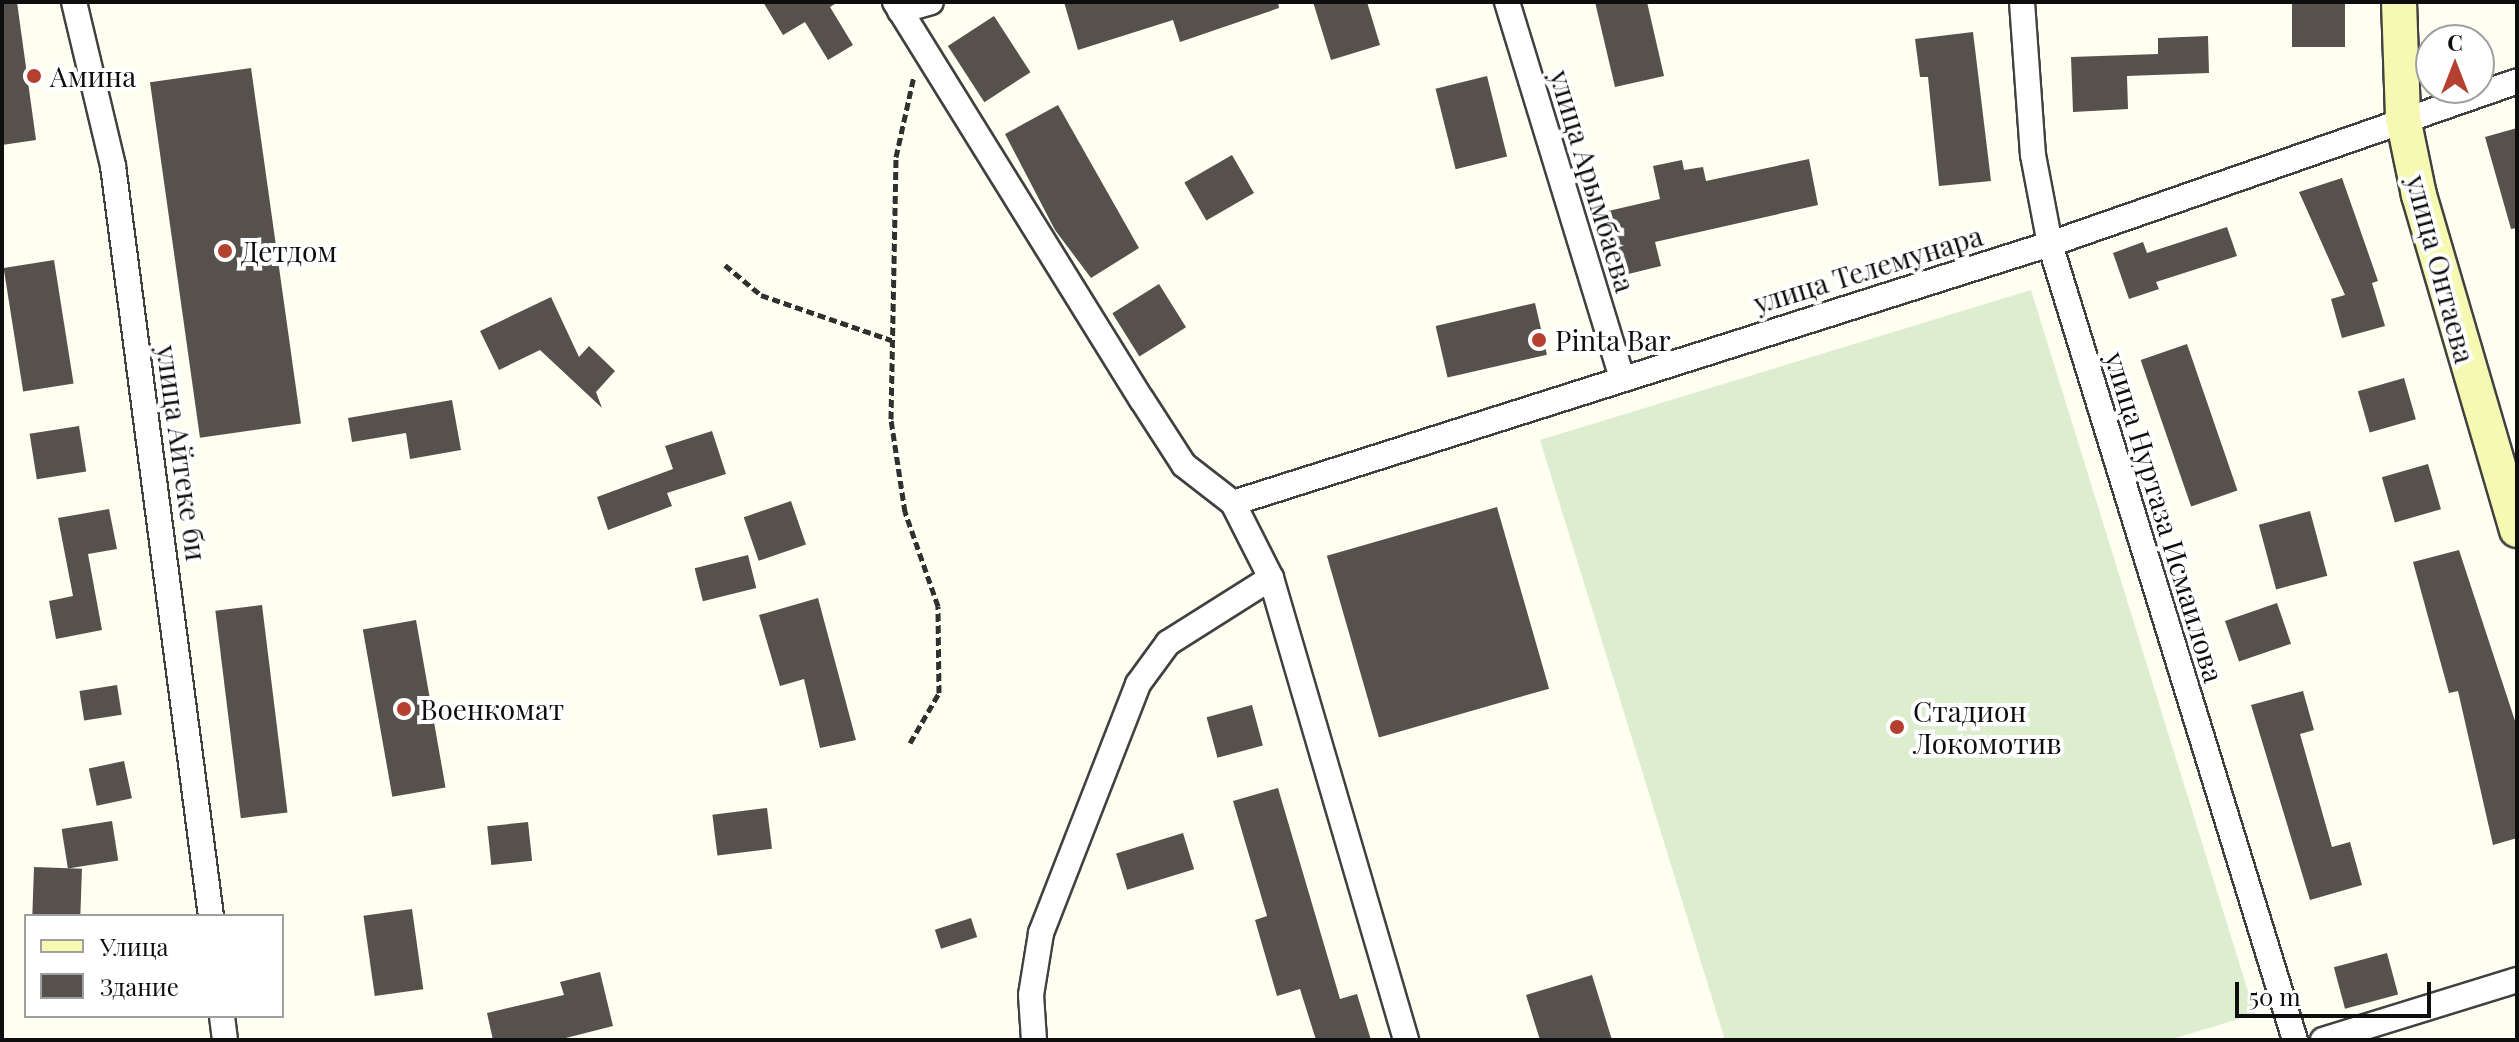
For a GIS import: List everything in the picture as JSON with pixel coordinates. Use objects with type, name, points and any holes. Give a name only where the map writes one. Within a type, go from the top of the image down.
[{"type":"main road","name":"улица Онтаева","points":[[2399,2],[2403,118],[2449,312],[2517,530]]},
{"type":"street","name":"улица Айтеке би","points":[[74,2],[113,166],[211,914]]},
{"type":"street","points":[[931,2],[898,6],[1184,465],[1233,503],[1271,578],[1406,1040]]},
{"type":"street","name":"улица Арымбаева","points":[[1507,2],[1622,377]]},
{"type":"street","name":"улица Нуртаза Исмаилова","points":[[2022,2],[2033,155],[2050,244],[2295,1040]]},
{"type":"street","name":"улица Телемунара","points":[[1233,503],[1622,377],[2050,244],[2403,118],[2517,81]]},
{"type":"street","points":[[1034,1040],[1031,995],[1041,933],[1138,684],[1168,643],[1271,578]]},
{"type":"street","points":[[2323,1040],[2517,980]]},
{"type":"street","points":[[222,1018],[225,1040]]},
{"type":"path","points":[[910,743],[939,693],[938,606],[905,512],[891,419],[896,157],[921,44]]},
{"type":"path","points":[[725,265],[761,295],[891,340]]},
{"type":"green space","name":"Стадион Локомотив","points":[[2031,290],[2255,1014],[2169,1040],[1725,1040],[1540,440]]},
{"type":"building","points":[[2,2],[17,2],[36,140],[2,145]]},
{"type":"building","points":[[763,2],[838,2],[830,7],[853,45],[828,60],[805,22],[783,35]]},
{"type":"building","points":[[1064,2],[1278,2],[1279,8],[1180,42],[1173,20],[1078,50]]},
{"type":"building","points":[[1313,2],[1367,2],[1380,45],[1331,60]]},
{"type":"building","points":[[1595,2],[1647,2],[1664,76],[1615,87]]},
{"type":"building","points":[[2292,2],[2345,2],[2345,47],[2292,47]]},
{"type":"building","points":[[994,16],[1030,72],[984,102],[948,46]]},
{"type":"building","points":[[1973,32],[1991,181],[1939,186],[1928,77],[1920,77],[1915,39]]},
{"type":"building","points":[[2208,36],[2209,73],[2127,76],[2128,109],[2073,112],[2071,57],[2158,54],[2158,38]]},
{"type":"building","name":"Детдом","points":[[251,68],[301,424],[200,438],[150,82]]},
{"type":"building","points":[[1487,76],[1507,157],[1456,169],[1436,89]]},
{"type":"building","points":[[1058,105],[1139,248],[1091,278],[1055,230],[1005,134]]},
{"type":"building","points":[[2517,128],[2517,228],[2511,229],[2485,137]]},
{"type":"building","points":[[1232,155],[1254,193],[1206,221],[1184,182]]},
{"type":"building","points":[[1809,159],[1818,205],[1655,242],[1661,266],[1620,276],[1604,212],[1660,199],[1653,166],[1682,160],[1684,170],[1703,167],[1706,181]]},
{"type":"building","points":[[2342,178],[2378,281],[2372,283],[2385,326],[2342,338],[2331,299],[2345,295],[2299,192]]},
{"type":"building","points":[[2227,227],[2237,256],[2156,282],[2159,289],[2129,299],[2113,253],[2143,242],[2147,253]]},
{"type":"building","points":[[54,260],[74,383],[23,391],[4,268]]},
{"type":"building","points":[[1159,284],[1186,327],[1139,356],[1112,313]]},
{"type":"building","points":[[551,297],[579,357],[589,346],[615,371],[596,392],[602,408],[540,350],[499,370],[480,331]]},
{"type":"building","points":[[1535,303],[1547,355],[1448,378],[1436,326]]},
{"type":"building","points":[[2187,344],[2237,491],[2191,507],[2141,360]]},
{"type":"building","points":[[2404,378],[2416,419],[2370,433],[2358,391]]},
{"type":"building","points":[[452,400],[461,450],[410,459],[406,433],[352,442],[348,418]]},
{"type":"building","points":[[79,426],[86,471],[37,479],[30,434]]},
{"type":"building","points":[[712,431],[726,474],[667,493],[672,506],[608,530],[597,497],[673,469],[665,446]]},
{"type":"building","points":[[2428,464],[2441,509],[2395,522],[2382,477]]},
{"type":"building","points":[[791,501],[806,544],[759,561],[744,517]]},
{"type":"building","points":[[1497,507],[1549,689],[1379,737],[1327,556]]},
{"type":"building","points":[[109,509],[117,549],[88,554],[102,630],[56,639],[49,601],[73,596],[58,518]]},
{"type":"building","points":[[2310,511],[2327,576],[2276,589],[2259,525]]},
{"type":"building","points":[[2459,550],[2517,727],[2517,838],[2493,845],[2458,691],[2449,693],[2413,562]]},
{"type":"building","points":[[748,555],[756,588],[703,601],[695,568]]},
{"type":"building","points":[[818,598],[856,740],[820,748],[804,679],[780,686],[759,615]]},
{"type":"building","points":[[2277,603],[2291,644],[2239,662],[2225,621]]},
{"type":"building","points":[[262,605],[287,812],[241,818],[215,611]]},
{"type":"building","name":"Военкомат","points":[[416,620],[446,787],[392,797],[363,629]]},
{"type":"building","points":[[117,685],[122,715],[84,721],[79,691]]},
{"type":"building","points":[[2303,691],[2314,730],[2300,734],[2332,847],[2350,842],[2362,885],[2310,900],[2251,705]]},
{"type":"building","points":[[1252,705],[1263,746],[1217,758],[1207,717]]},
{"type":"building","points":[[124,761],[132,798],[97,806],[89,768]]},
{"type":"building","points":[[1278,788],[1340,999],[1357,994],[1371,1040],[1316,1040],[1300,989],[1277,996],[1255,920],[1267,916],[1233,801]]},
{"type":"building","points":[[767,808],[772,849],[717,855],[712,815]]},
{"type":"building","points":[[112,821],[118,861],[68,868],[62,829]]},
{"type":"building","points":[[528,822],[532,861],[491,865],[487,826]]},
{"type":"building","points":[[1183,833],[1194,869],[1127,890],[1116,853]]},
{"type":"building","points":[[34,867],[82,869],[80,914],[32,914]]},
{"type":"building","points":[[412,909],[423,989],[375,996],[363,916]]},
{"type":"building","points":[[971,918],[977,937],[941,949],[935,930]]},
{"type":"building","points":[[2387,953],[2398,995],[2345,1009],[2334,967]]},
{"type":"building","points":[[600,972],[613,1026],[558,1040],[493,1040],[487,1013],[564,995],[560,982]]},
{"type":"building","points":[[1592,975],[1612,1040],[1540,1040],[1526,995]]},
{"type":"place","name":"Амина","points":[[34,76]]},
{"type":"place","name":"Детдом","points":[[225,251]]},
{"type":"place","name":"Pinta Bar","points":[[1539,340]]},
{"type":"place","name":"Военкомат","points":[[404,709]]},
{"type":"place","name":"Стадион Локомотив","points":[[1897,727]]}]
